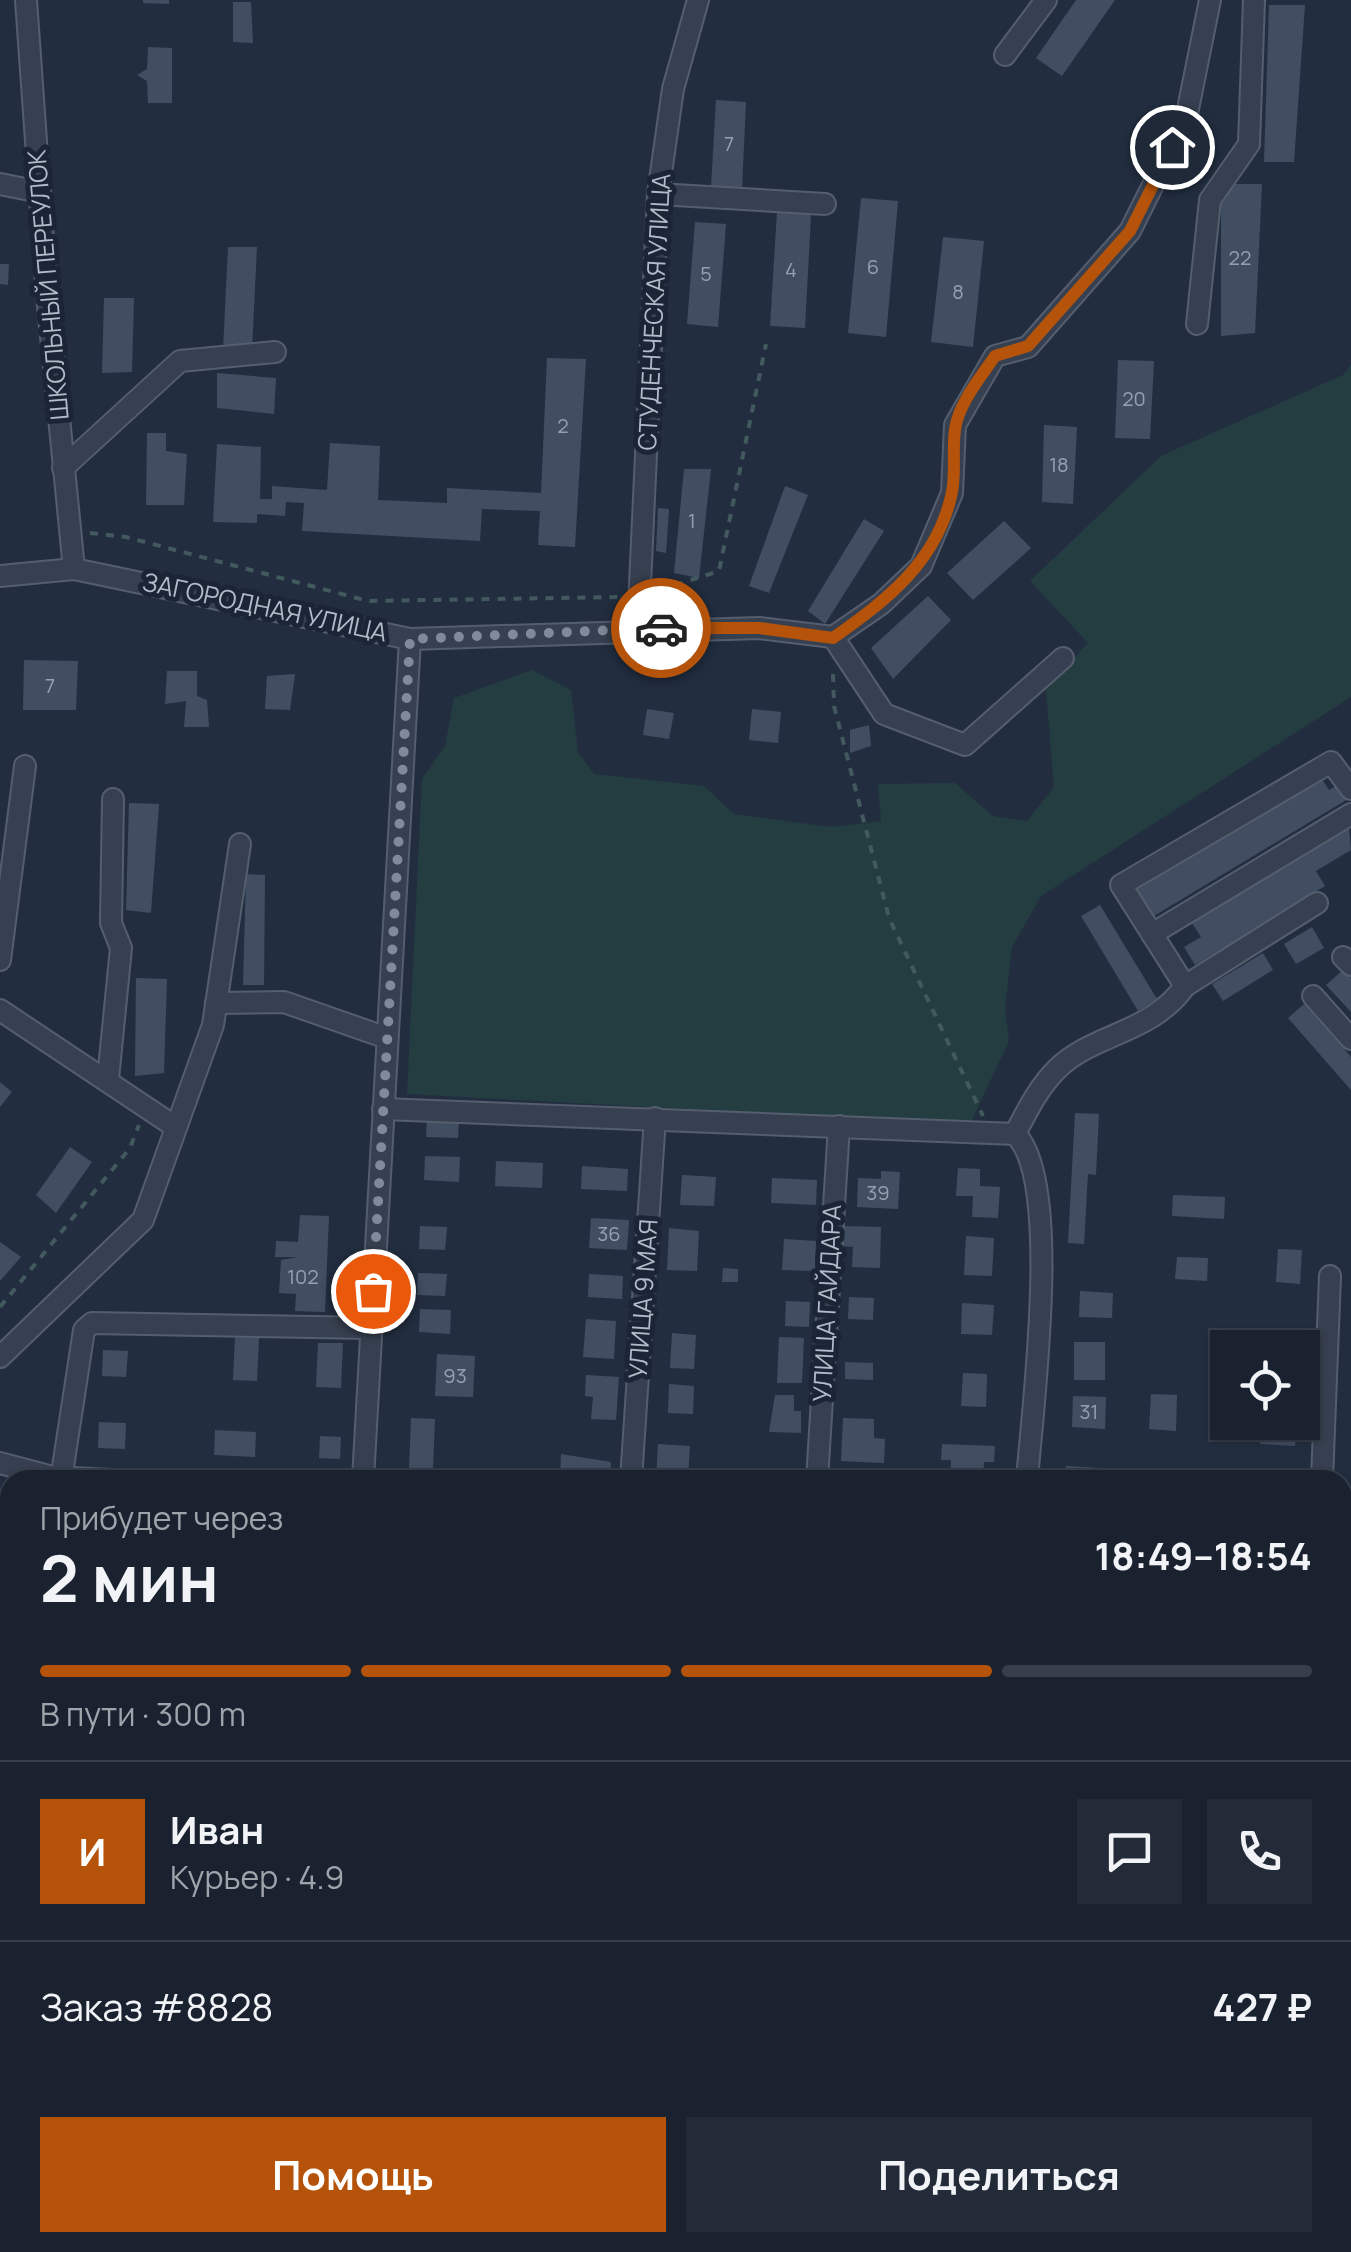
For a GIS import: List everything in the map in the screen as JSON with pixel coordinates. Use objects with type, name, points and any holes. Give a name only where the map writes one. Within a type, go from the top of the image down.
[{"type":"street","name":"ШКОЛЬНЫЙ ПЕРЕУЛОК","points":[[26,0],[74,569]]},
{"type":"street","name":"СТУДЕНЧЕСКАЯ УЛИЦА","points":[[638,628],[658,194],[672,89],[698,0]]},
{"type":"street","points":[[1005,54],[1046,0]]},
{"type":"street","points":[[1062,658],[964,745],[884,714],[833,638],[881,604],[921,566],[952,493],[955,426],[995,356],[1028,346],[1130,231],[1186,119],[1210,0]]},
{"type":"street","points":[[1196,324],[1210,200],[1249,144],[1254,0]]},
{"type":"street","points":[[0,184],[40,192]]},
{"type":"street","points":[[658,194],[824,204]]},
{"type":"street","points":[[64,468],[180,360],[275,352]]},
{"type":"street","name":"ЗАГОРОДНАЯ УЛИЦА","points":[[0,576],[74,569],[410,639],[638,628],[759,628],[833,638]]},
{"type":"street","points":[[364,1470],[410,639]]},
{"type":"street","points":[[1186,986],[1121,885],[1331,762],[1351,789]]},
{"type":"street","points":[[0,960],[25,766]]},
{"type":"street","points":[[108,1080],[120,948],[111,923],[113,799]]},
{"type":"street","points":[[1152,934],[1351,814]]},
{"type":"street","points":[[0,1357],[143,1220],[213,1025],[240,844]]},
{"type":"street","points":[[1015,1134],[1032,1098],[1060,1066],[1136,1029],[1174,1003],[1186,986],[1318,903]]},
{"type":"street","points":[[1313,996],[1351,1039]]},
{"type":"street","points":[[216,1003],[284,1002],[387,1038]]},
{"type":"street","points":[[0,1010],[174,1126]]},
{"type":"street","points":[[384,1109],[1015,1134],[1029,1148],[1034,1176],[1042,1308],[1028,1470]]},
{"type":"street","name":"УЛИЦА 9 МАЯ","points":[[632,1470],[655,1118]]},
{"type":"street","name":"УЛИЦА ГАЙДАРА","points":[[819,1470],[839,1126]]},
{"type":"street","points":[[1322,1470],[1330,1276]]},
{"type":"street","points":[[62,1470],[84,1330],[92,1323],[371,1328]]},
{"type":"street","points":[[0,1464],[24,1470]]},
{"type":"path","points":[[70,531],[126,538],[368,601],[640,596],[719,571],[766,344]]},
{"type":"path","points":[[833,672],[834,706],[889,918],[992,1134]]},
{"type":"path","points":[[0,1307],[130,1148],[146,1106]]},
{"type":"green space","points":[[1351,364],[1351,697],[1041,896],[1012,947],[1005,1008],[1009,1041],[970,1124],[407,1094],[422,779],[445,746],[454,698],[532,670],[571,690],[578,752],[594,774],[704,786],[734,814],[831,827],[881,821],[878,784],[955,783],[993,816],[1027,821],[1054,787],[1046,690],[1088,643],[1030,581],[1161,456],[1343,375]]},
{"type":"building","points":[[169,0],[169,4],[143,3]]},
{"type":"building","points":[[1076,0],[1115,0],[1062,76],[1036,58]]},
{"type":"building","points":[[233,2],[251,2],[253,43],[233,42]]},
{"type":"building","points":[[1269,5],[1305,5],[1294,162],[1264,162]]},
{"type":"building","points":[[148,47],[172,48],[172,103],[148,103],[147,81],[137,75],[147,69]]},
{"type":"building","points":[[716,100],[746,102],[742,189],[711,187]]},
{"type":"building","points":[[1221,184],[1262,184],[1255,333],[1221,336]]},
{"type":"building","points":[[861,198],[898,201],[886,337],[848,333]]},
{"type":"building","points":[[777,212],[811,215],[805,328],[770,326]]},
{"type":"building","points":[[695,222],[726,224],[718,327],[687,324]]},
{"type":"building","points":[[943,237],[984,241],[973,347],[931,342]]},
{"type":"building","points":[[228,247],[257,247],[252,349],[223,350]]},
{"type":"building","points":[[0,264],[9,264],[8,285],[0,284]]},
{"type":"building","points":[[104,298],[134,298],[132,372],[102,373]]},
{"type":"building","points":[[547,358],[586,359],[575,547],[538,545],[540,511],[482,509],[480,541],[302,531],[304,503],[286,502],[285,516],[257,514],[257,523],[213,522],[217,444],[261,447],[260,499],[272,499],[272,486],[327,490],[330,443],[380,446],[378,500],[447,503],[447,488],[541,493]]},
{"type":"building","points":[[1118,360],[1154,361],[1150,439],[1115,438]]},
{"type":"building","points":[[217,373],[276,378],[274,414],[217,408]]},
{"type":"building","points":[[1044,425],[1077,427],[1073,504],[1042,502]]},
{"type":"building","points":[[147,433],[166,433],[166,451],[187,454],[184,505],[146,505]]},
{"type":"building","points":[[684,469],[711,469],[699,578],[674,573]]},
{"type":"building","points":[[785,486],[808,495],[769,593],[749,586]]},
{"type":"building","points":[[658,508],[669,509],[666,553],[656,551]]},
{"type":"building","points":[[864,519],[884,531],[825,624],[808,611]]},
{"type":"building","points":[[1004,521],[1031,548],[973,600],[947,573]]},
{"type":"building","points":[[928,596],[951,620],[893,679],[871,648]]},
{"type":"building","points":[[24,660],[78,661],[76,710],[23,710]]},
{"type":"building","points":[[167,671],[197,671],[197,696],[207,700],[209,727],[184,727],[186,701],[165,704]]},
{"type":"building","points":[[295,674],[290,710],[265,709],[267,676]]},
{"type":"building","points":[[647,709],[674,713],[669,739],[643,735]]},
{"type":"building","points":[[752,709],[781,712],[778,743],[749,740]]},
{"type":"building","points":[[869,725],[871,746],[850,753],[850,730]]},
{"type":"building","points":[[1320,776],[1329,790],[1339,784],[1348,799],[1154,916],[1136,887]]},
{"type":"building","points":[[129,803],[159,804],[151,913],[126,910]]},
{"type":"building","points":[[1349,828],[1351,850],[1316,871],[1325,886],[1195,965],[1184,947],[1201,937],[1192,923]]},
{"type":"building","points":[[246,874],[265,875],[264,985],[243,985]]},
{"type":"building","points":[[1100,905],[1157,999],[1138,1011],[1081,916]]},
{"type":"building","points":[[1312,927],[1324,948],[1296,964],[1284,944]]},
{"type":"building","points":[[1263,953],[1273,970],[1223,1001],[1212,984]]},
{"type":"building","points":[[1343,970],[1351,978],[1351,1012],[1326,985]]},
{"type":"building","points":[[136,978],[167,979],[164,1073],[135,1076]]},
{"type":"building","points":[[1304,1004],[1351,1057],[1351,1090],[1288,1018]]},
{"type":"building","points":[[0,1082],[12,1092],[0,1107]]},
{"type":"building","points":[[1075,1113],[1099,1114],[1096,1175],[1088,1174],[1084,1244],[1068,1243]]},
{"type":"building","points":[[427,1116],[459,1118],[458,1138],[426,1137]]},
{"type":"building","points":[[70,1147],[92,1162],[56,1213],[36,1195]]},
{"type":"building","points":[[425,1156],[460,1157],[459,1182],[424,1180]]},
{"type":"building","points":[[496,1161],[543,1163],[542,1188],[495,1186]]},
{"type":"building","points":[[582,1166],[628,1169],[627,1191],[581,1189]]},
{"type":"building","points":[[958,1168],[980,1169],[980,1186],[1000,1187],[998,1218],[972,1217],[973,1196],[956,1196]]},
{"type":"building","points":[[881,1171],[900,1172],[898,1209],[857,1207],[858,1178],[881,1179]]},
{"type":"building","points":[[682,1175],[716,1177],[714,1206],[680,1205]]},
{"type":"building","points":[[772,1178],[817,1180],[816,1205],[771,1203]]},
{"type":"building","points":[[1173,1195],[1225,1197],[1224,1219],[1172,1216]]},
{"type":"building","points":[[300,1215],[329,1216],[325,1312],[295,1311],[296,1294],[279,1293],[281,1260],[298,1257],[275,1257],[276,1241],[298,1242]]},
{"type":"building","points":[[591,1218],[629,1220],[627,1250],[589,1248]]},
{"type":"building","points":[[420,1226],[447,1227],[445,1250],[419,1249]]},
{"type":"building","points":[[843,1226],[881,1227],[880,1268],[852,1267],[853,1247],[842,1246]]},
{"type":"building","points":[[669,1228],[699,1231],[697,1271],[667,1270]]},
{"type":"building","points":[[966,1236],[994,1238],[992,1276],[964,1275]]},
{"type":"building","points":[[784,1239],[816,1241],[815,1271],[782,1270]]},
{"type":"building","points":[[0,1242],[21,1257],[0,1281]]},
{"type":"building","points":[[1278,1249],[1302,1250],[1300,1284],[1276,1282]]},
{"type":"building","points":[[1177,1257],[1208,1258],[1207,1281],[1175,1279]]},
{"type":"building","points":[[723,1268],[738,1269],[738,1282],[722,1282]]},
{"type":"building","points":[[418,1273],[447,1274],[445,1296],[417,1295]]},
{"type":"building","points":[[589,1274],[623,1276],[622,1299],[588,1297]]},
{"type":"building","points":[[1080,1291],[1113,1293],[1112,1318],[1079,1317]]},
{"type":"building","points":[[849,1297],[874,1298],[873,1320],[848,1319]]},
{"type":"building","points":[[786,1301],[810,1302],[809,1327],[785,1326]]},
{"type":"building","points":[[962,1303],[994,1305],[992,1335],[961,1334]]},
{"type":"building","points":[[420,1309],[451,1310],[450,1334],[419,1332]]},
{"type":"building","points":[[586,1319],[616,1321],[614,1359],[583,1357]]},
{"type":"building","points":[[672,1333],[696,1335],[694,1369],[670,1368]]},
{"type":"building","points":[[235,1337],[259,1338],[257,1381],[233,1380]]},
{"type":"building","points":[[779,1337],[804,1338],[802,1383],[777,1383]]},
{"type":"building","points":[[1074,1342],[1105,1342],[1105,1380],[1074,1380]]},
{"type":"building","points":[[318,1343],[343,1343],[341,1388],[316,1387]]},
{"type":"building","points":[[103,1350],[128,1351],[126,1377],[102,1376]]},
{"type":"building","points":[[437,1354],[475,1356],[473,1397],[435,1396]]},
{"type":"building","points":[[845,1362],[873,1363],[873,1380],[845,1379]]},
{"type":"building","points":[[963,1373],[987,1374],[986,1407],[961,1406]]},
{"type":"building","points":[[586,1375],[619,1377],[616,1420],[591,1419],[593,1397],[585,1396]]},
{"type":"building","points":[[669,1384],[694,1386],[693,1414],[668,1413]]},
{"type":"building","points":[[1151,1394],[1177,1395],[1176,1431],[1149,1429]]},
{"type":"building","points":[[775,1395],[794,1395],[794,1411],[801,1411],[801,1433],[769,1432]]},
{"type":"building","points":[[1073,1396],[1106,1397],[1105,1429],[1072,1427]]},
{"type":"building","points":[[411,1418],[435,1419],[433,1469],[409,1468]]},
{"type":"building","points":[[843,1418],[874,1419],[874,1438],[885,1439],[884,1463],[841,1461]]},
{"type":"building","points":[[99,1422],[126,1423],[125,1449],[98,1448]]},
{"type":"building","points":[[215,1430],[256,1432],[255,1457],[214,1455]]},
{"type":"building","points":[[320,1436],[341,1437],[340,1459],[319,1458]]},
{"type":"building","points":[[1260,1440],[1296,1440],[1295,1446],[1260,1444]]},
{"type":"building","points":[[658,1444],[690,1446],[689,1470],[657,1470]]},
{"type":"building","points":[[942,1444],[995,1446],[994,1462],[984,1462],[984,1470],[950,1470],[951,1460],[941,1460]]},
{"type":"building","points":[[561,1454],[611,1462],[611,1470],[560,1470]]},
{"type":"building","points":[[1066,1466],[1120,1469],[1120,1470],[1066,1470]]},
{"type":"way so far","points":[[373,1291],[410,639],[661,628]]},
{"type":"route","points":[[661,628],[759,628],[833,638],[881,604],[921,566],[952,493],[955,426],[968,397],[995,356],[1028,346],[1130,231],[1172,147]]}]
